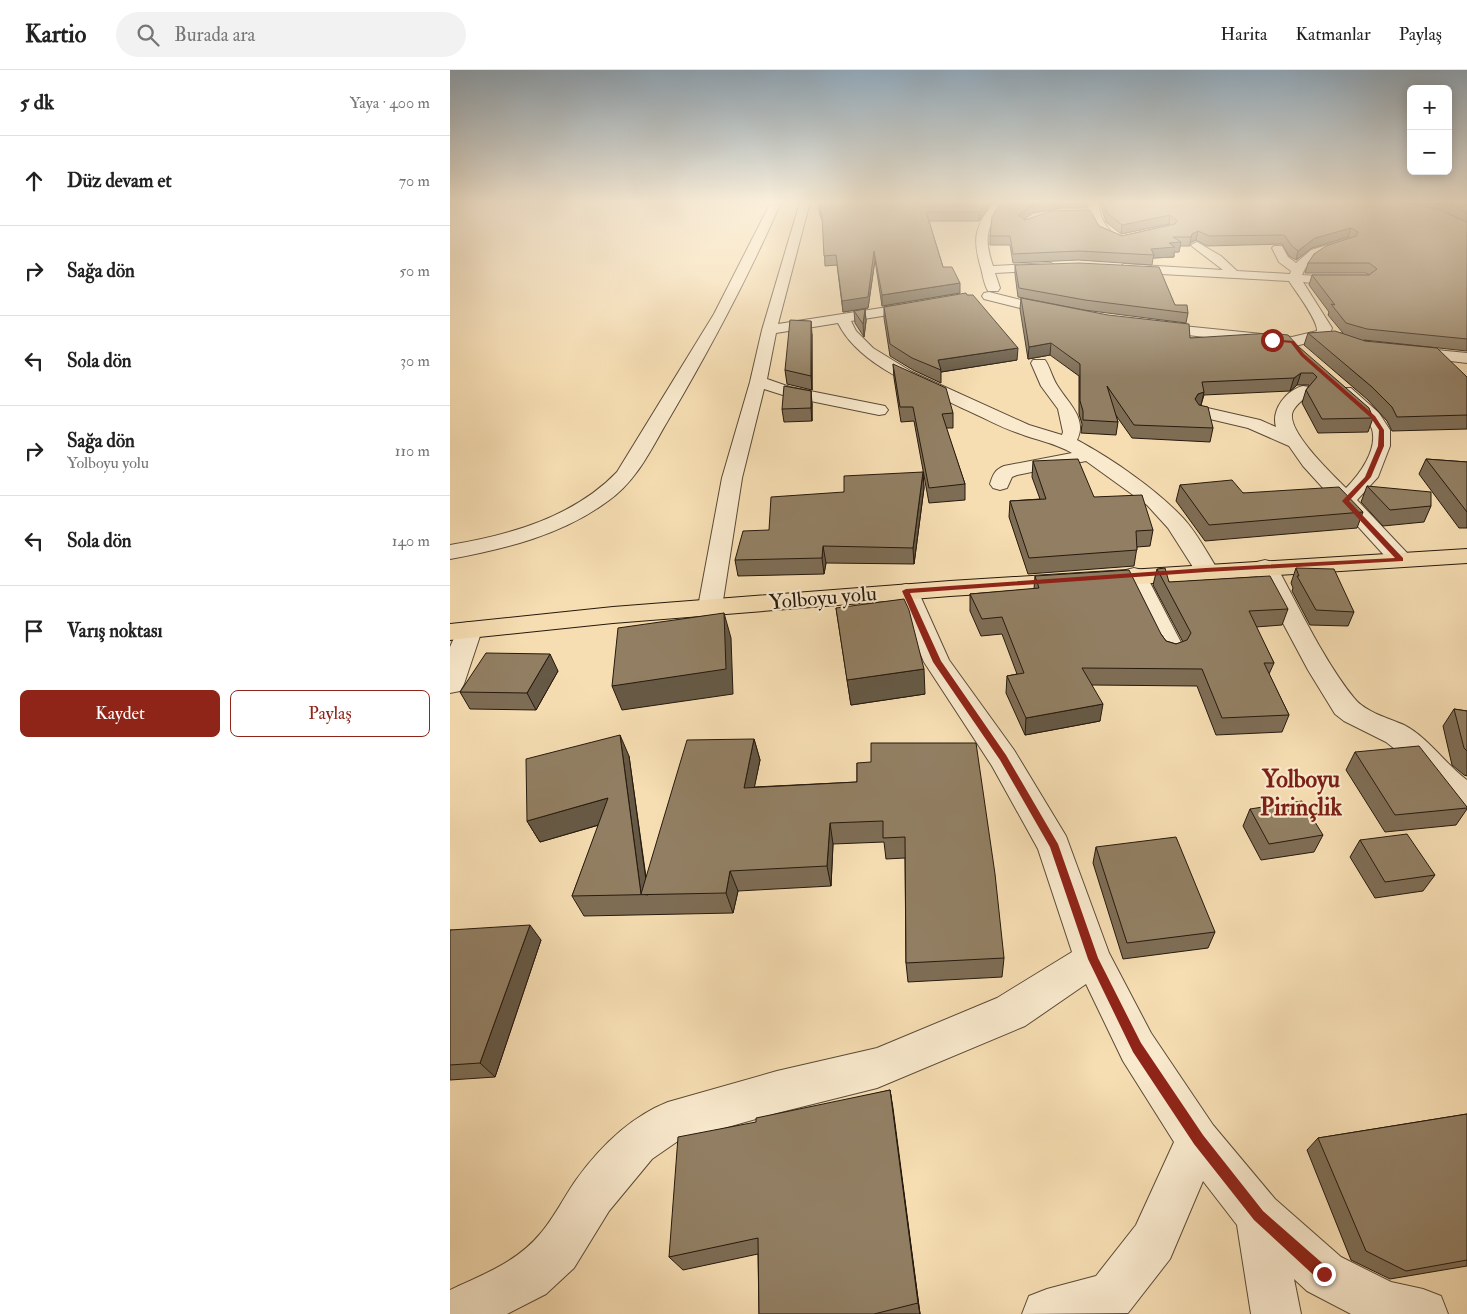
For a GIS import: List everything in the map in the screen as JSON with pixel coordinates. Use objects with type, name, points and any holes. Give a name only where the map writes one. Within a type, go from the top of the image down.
[{"type":"main road","name":"Yolboyu yolu","points":[[459,631],[710,607],[906,591],[1206,570],[1467,556]]},
{"type":"street","points":[[450,552],[473,549],[537,531],[592,504],[620,482],[689,370],[750,260]]},
{"type":"street","points":[[710,607],[732,478],[789,260]]},
{"type":"street","points":[[984,260],[994,292],[989,296]]},
{"type":"street","points":[[1141,260],[1234,275],[1296,275],[1325,279]]},
{"type":"street","points":[[1217,260],[1226,265],[1234,275]]},
{"type":"street","points":[[1284,260],[1296,275],[1322,321],[1325,328],[1324,334]]},
{"type":"street","points":[[1296,275],[1300,264],[1305,260]]},
{"type":"street","points":[[988,270],[1060,266]]},
{"type":"street","points":[[972,298],[989,296],[1072,316]]},
{"type":"street","points":[[769,330],[930,305]]},
{"type":"street","points":[[843,320],[850,332],[868,351],[906,376],[1023,429],[1067,442],[1089,455],[1154,502],[1177,524],[1206,570]]},
{"type":"street","points":[[1134,325],[1297,348],[1324,334],[1342,340]]},
{"type":"street","points":[[1389,350],[1467,358]]},
{"type":"street","points":[[1039,363],[1049,386],[1067,409],[1072,432],[1067,442]]},
{"type":"street","points":[[758,382],[786,391],[879,410]]},
{"type":"street","points":[[1333,382],[1373,417],[1381,430],[1381,446],[1368,477],[1345,501]]},
{"type":"street","points":[[1303,391],[1285,408],[1282,418],[1285,428],[1310,462],[1401,560]]},
{"type":"street","points":[[1203,412],[1254,424],[1295,442]]},
{"type":"street","points":[[1000,484],[1004,474],[1011,470],[1089,455]]},
{"type":"street","points":[[1265,567],[1321,670],[1345,707],[1354,714],[1396,734],[1420,753],[1442,778],[1467,797]]},
{"type":"street","points":[[1134,575],[1172,650]]},
{"type":"street","points":[[906,591],[937,662],[1003,758],[1054,846],[1093,959],[1137,1047],[1198,1140],[1258,1215],[1324,1274],[1385,1305],[1422,1314]]},
{"type":"street","points":[[451,674],[459,631]]},
{"type":"street","points":[[455,1314],[529,1277],[557,1251],[594,1195],[637,1144],[668,1123],[776,1092],[878,1068],[1011,1012],[1093,959]]},
{"type":"street","points":[[1047,1314],[1111,1296],[1154,1242],[1198,1140]]},
{"type":"street","points":[[1258,1215],[1276,1314]]},
{"type":"building","points":[[837,260],[873,260],[868,297],[842,301]]},
{"type":"building","points":[[876,260],[941,260],[943,267],[952,267],[960,283],[882,295]]},
{"type":"building","points":[[1310,260],[1467,260],[1467,339],[1367,329],[1346,323],[1312,275],[1369,275],[1377,269],[1369,263],[1308,263]]},
{"type":"building","points":[[1079,263],[1159,267],[1175,305],[1187,305],[1188,313],[1085,300],[1019,288],[1015,265]]},
{"type":"building","points":[[966,293],[967,295],[973,295],[1018,348],[938,360],[941,370],[912,358],[890,344],[884,307]]},
{"type":"building","points":[[1021,298],[1108,315],[1189,324],[1190,338],[1271,333],[1288,335],[1299,347],[1369,408],[1373,418],[1322,419],[1306,390],[1317,377],[1313,373],[1301,373],[1294,378],[1202,382],[1204,392],[1198,394],[1195,399],[1199,405],[1208,407],[1213,428],[1134,425],[1107,386],[1118,422],[1083,420],[1080,401],[1080,364],[1051,343],[1029,347]]},
{"type":"building","points":[[865,309],[863,324],[854,311]]},
{"type":"building","points":[[790,320],[811,321],[811,376],[785,370]]},
{"type":"building","points":[[1335,331],[1365,341],[1437,348],[1467,377],[1467,415],[1397,417],[1392,407],[1372,387],[1308,333]]},
{"type":"building","points":[[893,364],[946,388],[953,413],[942,414],[965,484],[929,488],[913,407],[900,407]]},
{"type":"building","points":[[784,386],[811,391],[811,408],[782,409]]},
{"type":"building","points":[[1078,459],[1094,497],[1142,495],[1153,530],[1136,531],[1137,550],[1029,558],[1010,501],[1046,499],[1033,461]]},
{"type":"building","points":[[1426,459],[1467,462],[1467,512]]},
{"type":"building","points":[[923,472],[913,548],[823,546],[822,558],[735,560],[743,531],[769,530],[771,497],[844,492],[844,476]]},
{"type":"building","points":[[1232,480],[1243,493],[1339,487],[1363,512],[1209,525],[1180,485]]},
{"type":"building","points":[[1367,486],[1431,492],[1431,506],[1390,510]]},
{"type":"building","points":[[1165,568],[1169,582],[1270,576],[1288,609],[1249,611],[1274,663],[1264,663],[1289,715],[1222,718],[1202,669],[1082,668],[1103,704],[1026,718],[1007,676],[1024,673],[1002,617],[982,619],[970,594],[1039,588],[1035,576],[1129,570],[1161,634],[1166,641],[1176,644],[1187,640],[1191,633],[1157,569]]},
{"type":"building","points":[[1296,568],[1334,569],[1354,612],[1316,610],[1297,576],[1299,576]]},
{"type":"building","points":[[904,599],[909,610],[924,669],[847,680],[836,608]]},
{"type":"building","points":[[724,613],[726,669],[612,686],[618,628]]},
{"type":"building","points":[[486,653],[550,654],[527,693],[460,692]]},
{"type":"building","points":[[1454,709],[1467,711],[1467,751],[1464,748]]},
{"type":"building","points":[[620,735],[641,894],[687,740],[754,739],[744,788],[857,782],[857,763],[871,762],[871,743],[976,743],[995,874],[1004,958],[906,963],[905,837],[883,838],[883,821],[830,823],[827,866],[730,871],[726,893],[572,896],[608,798],[527,821],[526,759]]},
{"type":"building","points":[[1419,746],[1467,808],[1395,815],[1355,752]]},
{"type":"building","points":[[1302,801],[1323,835],[1269,844],[1250,809]]},
{"type":"building","points":[[1407,834],[1435,875],[1385,882],[1360,840]]},
{"type":"building","points":[[1176,837],[1215,932],[1127,943],[1096,847]]},
{"type":"building","points":[[530,925],[480,1063],[450,1065],[450,930]]},
{"type":"building","points":[[890,1090],[918,1303],[874,1314],[759,1314],[758,1238],[669,1257],[678,1137],[756,1122],[756,1118]]},
{"type":"building","points":[[1467,1114],[1467,1260],[1406,1271],[1366,1251],[1318,1138]]},
{"type":"district","name":"Yolboyu Pirinçlik","points":[[1301,793]]},
{"type":"route","points":[[1272,340],[1292,342],[1302,355],[1373,417],[1381,430],[1381,446],[1368,477],[1345,501],[1374,529],[1401,560],[1206,570],[906,591],[937,662],[1003,758],[1054,846],[1093,959],[1137,1047],[1198,1140],[1258,1215],[1324,1274]]}]
